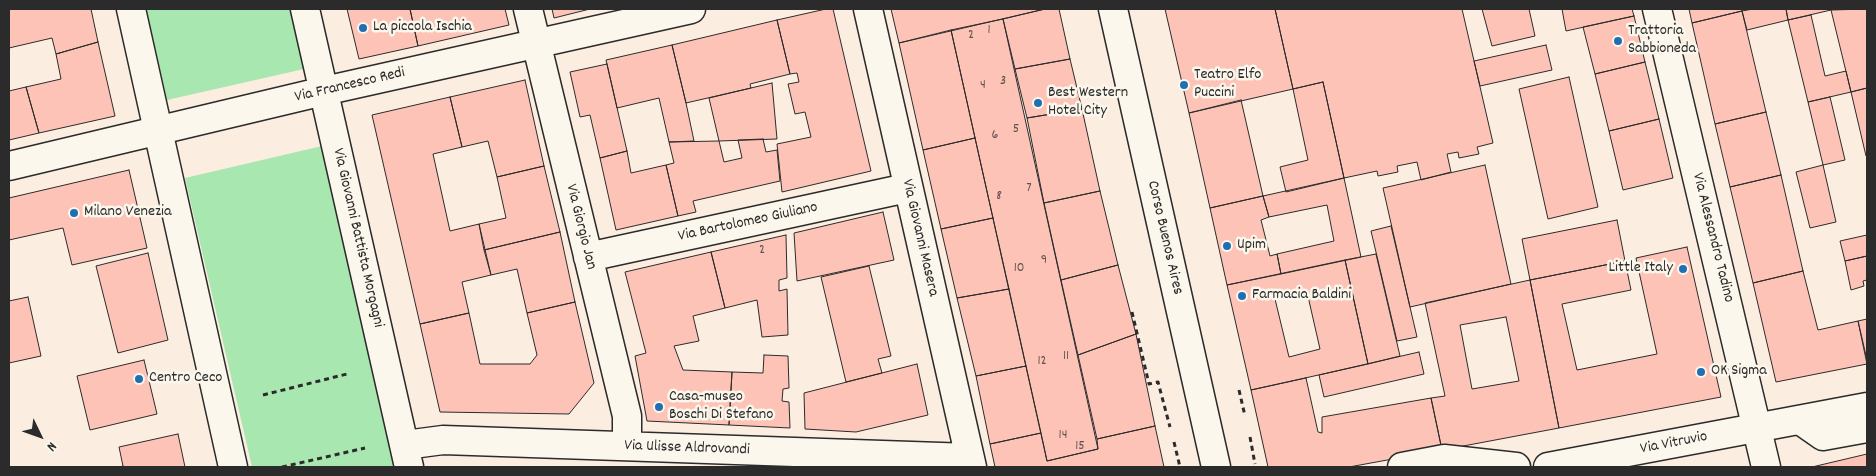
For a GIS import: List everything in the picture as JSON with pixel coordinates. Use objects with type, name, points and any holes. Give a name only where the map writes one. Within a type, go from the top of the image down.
[{"type":"street","points":[[131,9],[233,467]]},
{"type":"street","name":"Via Giovanni Battista Morgagni","points":[[305,9],[407,456]]},
{"type":"street","name":"Via Giorgio Jan","points":[[528,9],[627,416],[627,446]]},
{"type":"street","name":"Via Francesco Redi","points":[[9,166],[324,91],[691,9]]},
{"type":"street","name":"Via Giovanni Masera","points":[[868,9],[971,463]]},
{"type":"street","name":"Corso Buenos Aires","points":[[1113,9],[1216,467]]},
{"type":"street","name":"Via Alessandro Tadino","points":[[1657,9],[1766,467]]},
{"type":"street","name":"Via Bartolomeo Giuliano","points":[[588,258],[908,188]]},
{"type":"street","name":"Via Vitruvio","points":[[1548,467],[1867,407]]},
{"type":"street","points":[[1800,420],[1823,436],[1867,428]]},
{"type":"street","name":"Via Ulisse Aldrovandi","points":[[407,456],[443,440],[627,446],[971,463]]},
{"type":"street","points":[[1402,467],[1444,459],[1516,467]]},
{"type":"path","points":[[1132,312],[1149,384],[1158,382],[1170,427]]},
{"type":"path","points":[[263,395],[347,374]]},
{"type":"path","points":[[1240,390],[1245,416]]},
{"type":"path","points":[[1250,437],[1255,464]]},
{"type":"path","points":[[1174,442],[1180,467]]},
{"type":"path","points":[[282,467],[365,448]]},
{"type":"green space","points":[[146,9],[290,9],[304,69],[167,100]]},
{"type":"green space","points":[[322,146],[396,467],[252,467],[185,178]]},
{"type":"building","points":[[9,9],[91,9],[98,42],[56,54],[52,38],[9,48]]},
{"type":"building","points":[[347,9],[410,9],[418,46],[359,59]]},
{"type":"building","points":[[410,9],[505,9],[509,25],[418,46]]},
{"type":"building","points":[[552,9],[590,9],[554,18]]},
{"type":"building","points":[[833,9],[871,171],[782,192],[777,144],[811,137],[805,112],[795,114],[788,84],[799,82],[797,73],[790,74],[777,20]]},
{"type":"building","points":[[891,9],[1045,9],[899,43]]},
{"type":"building","points":[[1045,9],[1059,9],[1070,59],[1015,69],[1003,19]]},
{"type":"building","points":[[1165,9],[1275,9],[1293,89],[1189,113]]},
{"type":"building","points":[[1275,9],[1462,9],[1493,143],[1477,147],[1479,154],[1459,158],[1458,152],[1447,154],[1451,172],[1421,180],[1417,162],[1397,166],[1398,172],[1378,176],[1377,171],[1344,178],[1323,82],[1293,89]]},
{"type":"building","points":[[1482,9],[1529,9],[1535,36],[1492,46]]},
{"type":"building","points":[[1562,9],[1632,9],[1634,16],[1566,31]]},
{"type":"building","points":[[1689,9],[1742,9],[1742,11],[1692,23]]},
{"type":"building","points":[[1786,9],[1788,20],[1747,30],[1742,11]]},
{"type":"building","points":[[1786,9],[1831,9],[1831,10],[1788,20]]},
{"type":"building","points":[[1867,9],[1867,88],[1851,92],[1831,10]]},
{"type":"building","points":[[1742,11],[1766,112],[1715,124],[1692,23]]},
{"type":"building","points":[[1811,15],[1825,76],[1846,71],[1851,92],[1808,102],[1788,20]]},
{"type":"building","points":[[1634,16],[1645,62],[1595,74],[1583,27]]},
{"type":"building","points":[[1003,19],[1098,449],[1047,461],[951,30]]},
{"type":"building","points":[[777,20],[790,74],[750,84],[751,88],[686,103],[672,45]]},
{"type":"building","points":[[951,30],[975,138],[923,150],[899,43]]},
{"type":"building","points":[[98,42],[115,116],[39,133],[26,87],[61,79],[56,54]]},
{"type":"building","points":[[672,45],[694,141],[669,142],[659,98],[617,108],[606,60]]},
{"type":"building","points":[[1546,45],[1552,70],[1480,86],[1474,61]]},
{"type":"building","points":[[1070,59],[1082,109],[1027,118],[1015,69]]},
{"type":"building","points":[[1645,62],[1659,119],[1609,131],[1595,74]]},
{"type":"building","points":[[607,64],[627,151],[600,158],[590,115],[580,117],[570,72]]},
{"type":"building","points":[[1569,77],[1598,207],[1548,219],[1519,89]]},
{"type":"building","points":[[525,80],[544,166],[497,177],[488,141],[462,147],[450,97]]},
{"type":"building","points":[[1323,82],[1344,178],[1286,192],[1280,167],[1308,160],[1293,89]]},
{"type":"building","points":[[772,83],[777,139],[719,141],[709,98]]},
{"type":"building","points":[[26,87],[39,133],[9,140],[9,91]]},
{"type":"building","points":[[1867,88],[1867,155],[1866,156],[1851,92]]},
{"type":"building","points":[[450,97],[462,147],[433,154],[450,231],[479,224],[491,275],[462,282],[469,313],[420,324],[372,115]]},
{"type":"building","points":[[1830,97],[1845,160],[1823,165],[1808,102]]},
{"type":"building","points":[[1241,100],[1263,196],[1210,208],[1189,113]]},
{"type":"building","points":[[1082,109],[1100,191],[1044,203],[1027,118]]},
{"type":"building","points":[[1766,112],[1781,175],[1730,187],[1715,124]]},
{"type":"building","points":[[1659,119],[1673,178],[1623,190],[1609,131]]},
{"type":"building","points":[[975,138],[993,218],[941,229],[923,150]]},
{"type":"building","points":[[763,139],[766,152],[777,150],[780,181],[693,201],[696,212],[678,216],[666,165],[674,163],[669,142],[719,141],[724,162],[742,158],[738,140]]},
{"type":"building","points":[[627,151],[631,173],[666,165],[678,216],[616,230],[600,158]]},
{"type":"building","points":[[1485,165],[1511,284],[1410,307],[1383,188]]},
{"type":"building","points":[[1823,165],[1836,222],[1810,228],[1796,172]]},
{"type":"building","points":[[544,166],[560,232],[484,250],[479,224],[506,218],[497,177]]},
{"type":"building","name":"Milano Venezia","points":[[129,170],[147,248],[72,265],[63,228],[9,240],[9,198]]},
{"type":"building","points":[[1781,175],[1803,271],[1753,283],[1730,187]]},
{"type":"building","points":[[1344,178],[1361,257],[1281,274],[1277,254],[1334,241],[1327,205],[1269,217],[1263,196]]},
{"type":"building","points":[[1100,191],[1118,265],[1061,280],[1044,203]]},
{"type":"building","points":[[1263,196],[1269,217],[1261,220],[1270,256],[1277,254],[1281,274],[1227,285],[1210,208]]},
{"type":"building","points":[[883,212],[894,260],[797,281],[794,233]]},
{"type":"building","points":[[993,218],[1009,289],[957,298],[941,229]]},
{"type":"building","points":[[1617,220],[1625,261],[1530,280],[1522,239]]},
{"type":"building","points":[[1391,226],[1417,337],[1397,341],[1371,231]]},
{"type":"building","points":[[560,232],[575,302],[527,313],[517,269],[491,275],[484,250]]},
{"type":"building","points":[[786,235],[787,278],[779,280],[779,291],[787,289],[788,335],[762,337],[757,300],[725,308],[711,252]]},
{"type":"building","points":[[1867,235],[1867,256],[1845,261],[1840,241]]},
{"type":"building","points":[[1687,247],[1721,397],[1559,428],[1530,280],[1625,261],[1631,290],[1562,304],[1577,370],[1657,354],[1636,258]]},
{"type":"building","points":[[711,252],[725,308],[693,316],[699,341],[674,346],[683,370],[732,372],[729,425],[647,421],[635,356],[646,353],[625,272]]},
{"type":"building","points":[[148,253],[168,340],[118,353],[96,266]]},
{"type":"building","points":[[1376,254],[1400,356],[1368,364],[1345,260]]},
{"type":"building","points":[[1867,256],[1867,280],[1863,281],[1864,286],[1851,290],[1845,261]]},
{"type":"building","points":[[1345,260],[1368,364],[1251,390],[1227,285]],"holes":[[[1307,292],[1320,349],[1289,357],[1275,299]]]},
{"type":"building","points":[[1118,265],[1136,334],[1078,355],[1061,280]]},
{"type":"building","points":[[869,266],[891,356],[878,359],[882,373],[846,382],[821,277]]},
{"type":"building","points":[[1803,271],[1818,330],[1858,321],[1867,364],[1776,382],[1753,283]]},
{"type":"building","points":[[1530,280],[1559,428],[1442,450],[1431,398],[1445,396],[1425,303]],"holes":[[[1506,317],[1519,381],[1472,389],[1460,325]]]},
{"type":"building","points":[[1009,289],[1026,366],[976,376],[957,298]]},
{"type":"building","points":[[28,297],[41,356],[9,363],[9,301]]},
{"type":"building","points":[[575,302],[594,383],[569,414],[440,412],[420,324],[469,313],[480,364],[530,364],[537,355],[527,313]]},
{"type":"building","points":[[1867,319],[1867,360],[1858,321]]},
{"type":"building","points":[[1136,334],[1155,426],[1097,439],[1078,355]]},
{"type":"building","points":[[1419,352],[1424,374],[1324,397],[1319,375]]},
{"type":"building","points":[[764,355],[788,356],[789,388],[783,389],[782,401],[789,402],[790,428],[729,425],[732,372],[763,373]]},
{"type":"building","points":[[144,360],[157,414],[90,430],[77,376]]},
{"type":"building","points":[[917,364],[928,415],[856,432],[805,429],[804,393]]},
{"type":"building","points":[[1026,366],[1041,433],[990,444],[976,376]]},
{"type":"building","points":[[1306,378],[1318,432],[1322,433],[1322,417],[1431,398],[1442,450],[1349,467],[1268,467],[1251,390]]},
{"type":"building","points":[[1155,426],[1164,467],[995,467],[990,444],[1041,433],[1047,461],[1098,449],[1097,439]]},
{"type":"building","points":[[178,434],[185,467],[119,467],[123,466],[119,447]]},
{"type":"building","points":[[1867,454],[1867,467],[1812,467]]},
{"type":"place","name":"La piccola Ischia","points":[[363,28]]},
{"type":"place","name":"Trattoria Sabbioneda","points":[[1618,41]]},
{"type":"place","name":"Teatro Elfo Puccini","points":[[1184,85]]},
{"type":"place","name":"Best Western Hotel City","points":[[1038,103]]},
{"type":"place","name":"Milano Venezia","points":[[74,213]]},
{"type":"place","name":"Upim","points":[[1227,246]]},
{"type":"place","name":"Little Italy","points":[[1683,269]]},
{"type":"place","name":"Farmacia Baldini","points":[[1242,296]]},
{"type":"place","name":"OK Sigma","points":[[1701,372]]},
{"type":"place","name":"Centro Ceco","points":[[139,379]]},
{"type":"place","name":"Casa-museo Boschi Di Stefano","points":[[659,407]]}]
